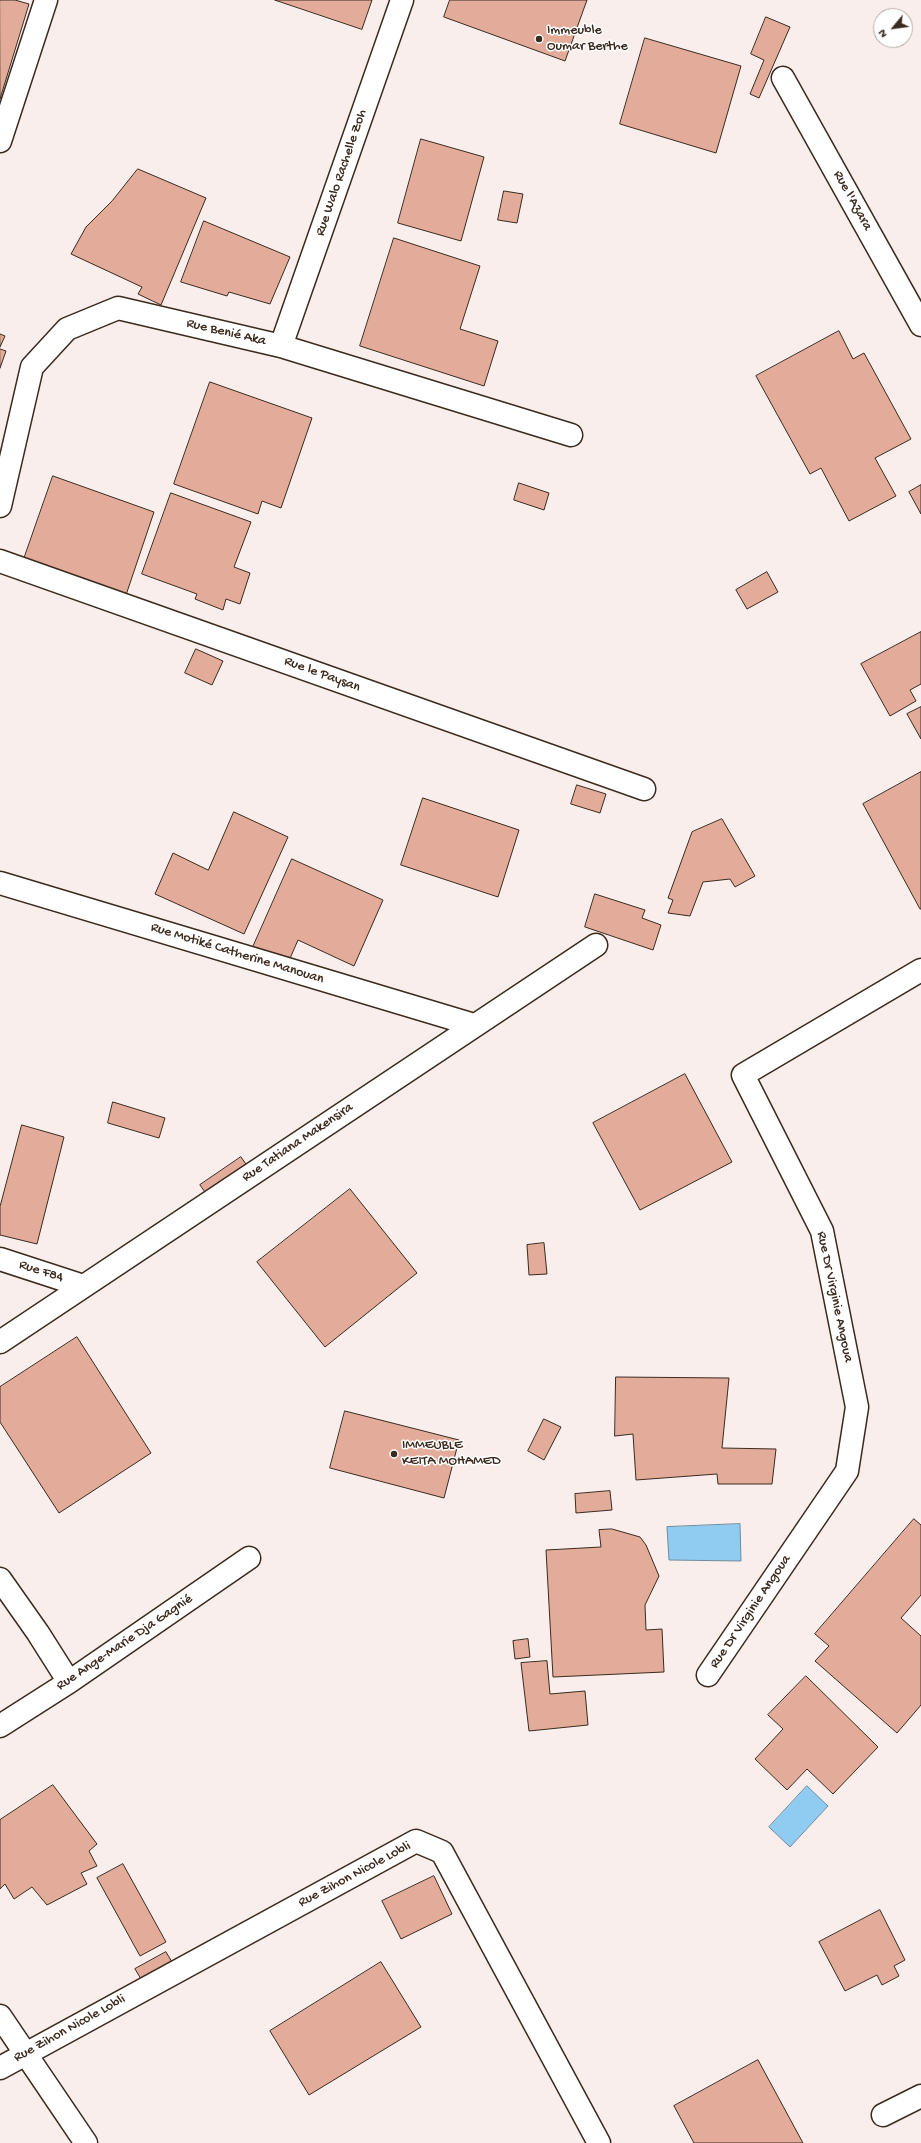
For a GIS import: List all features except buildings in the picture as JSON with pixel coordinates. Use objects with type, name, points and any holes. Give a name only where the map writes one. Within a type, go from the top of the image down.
[{"type":"street","points":[[0,141],[46,0]]},
{"type":"street","name":"Rue Walo Rachelle Zoh","points":[[281,346],[402,0]]},
{"type":"street","name":"Rue l'Azara","points":[[782,78],[921,325]]},
{"type":"street","name":"Rue Benié Aka","points":[[0,506],[32,367],[67,329],[118,308],[281,346],[571,435]]},
{"type":"street","name":"Rue le Paysan","points":[[0,561],[644,789]]},
{"type":"street","name":"Rue Motiké Catherine Manouan","points":[[0,883],[474,1025]]},
{"type":"street","name":"Rue Tatiana Makensira","points":[[0,1342],[596,945]]},
{"type":"street","name":"Rue Dr Virginie Angoua","points":[[708,1675],[847,1471],[857,1407],[822,1231],[743,1075],[921,970]]},
{"type":"street","name":"Rue F84","points":[[0,1259],[83,1286]]},
{"type":"street","name":"Rue Ange-Marie Dja Gagnié","points":[[0,1726],[68,1682],[249,1558]]},
{"type":"street","points":[[0,1579],[38,1633],[68,1682]]},
{"type":"street","name":"Rue Zihon Nicole Lobli","points":[[0,2068],[416,1841],[442,1852],[599,2143]]},
{"type":"street","points":[[0,2016],[86,2143]]},
{"type":"street","points":[[883,2115],[921,2096]]},
{"type":"water","points":[[740,1524],[741,1561],[669,1560],[667,1527]]},
{"type":"water","points":[[807,1786],[828,1806],[790,1847],[769,1827]]},
{"type":"place","name":"Immeuble Oumar Berthe","points":[[539,39]]},
{"type":"place","name":"IMMEUBLE KEITA MOHAMED","points":[[394,1454]]}]
